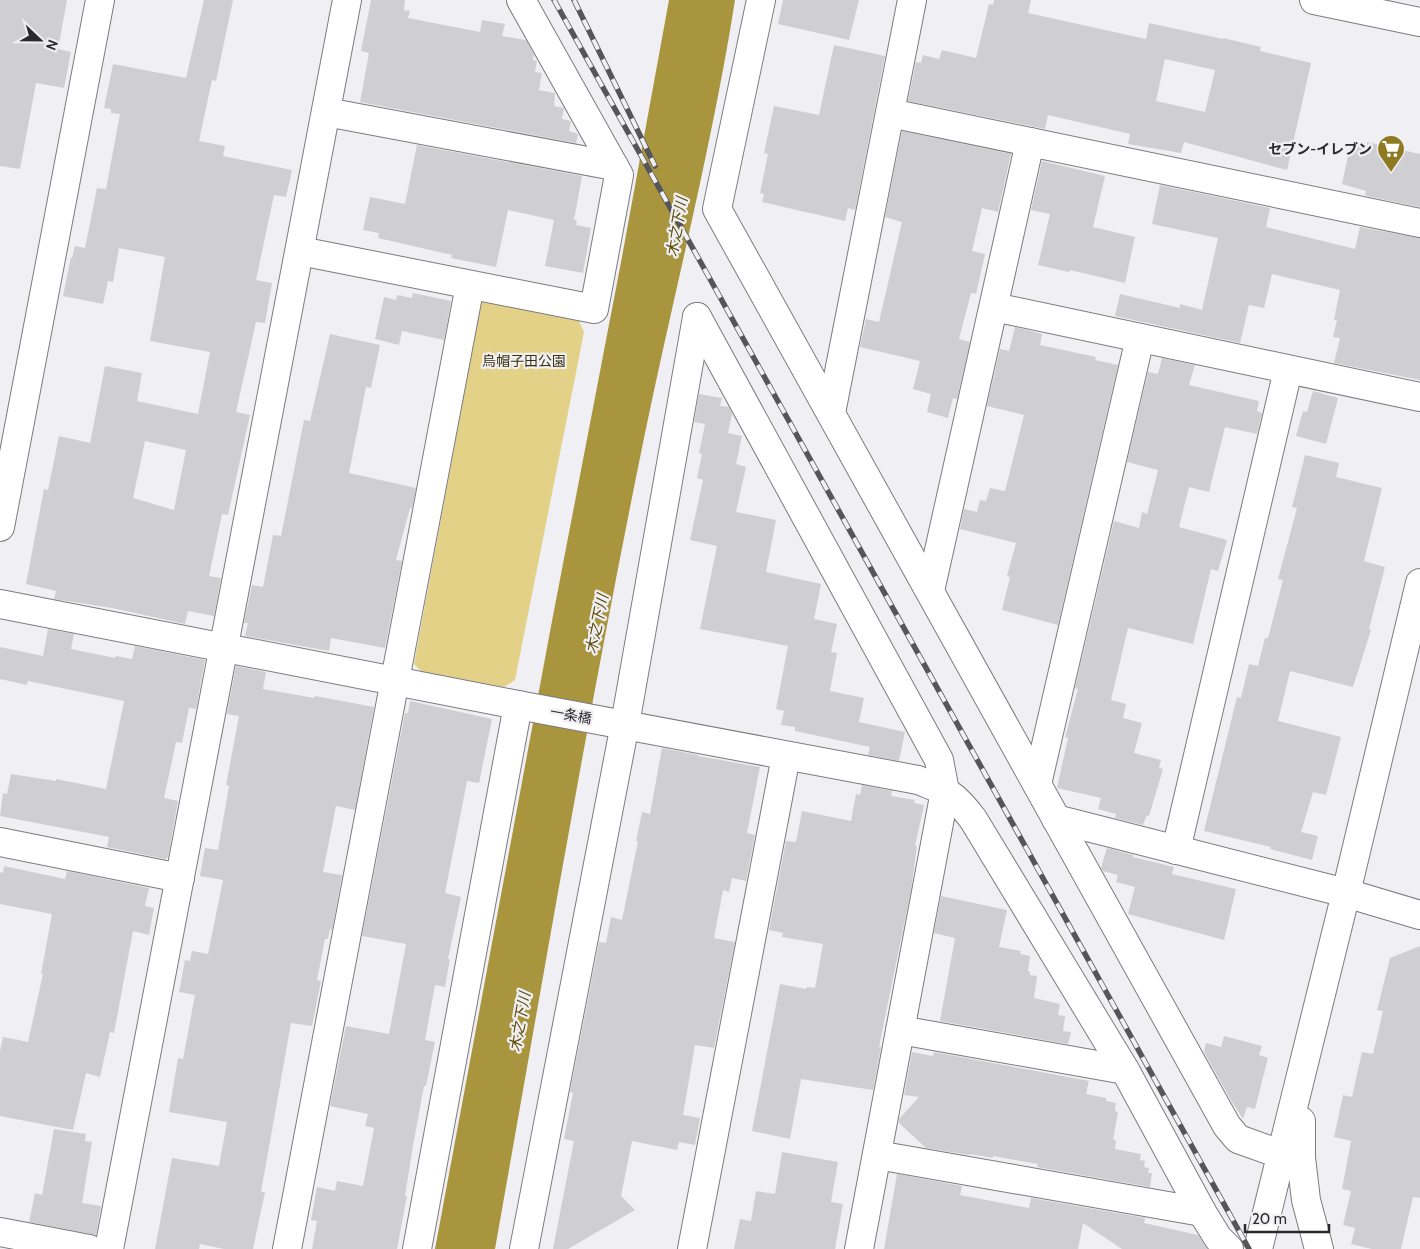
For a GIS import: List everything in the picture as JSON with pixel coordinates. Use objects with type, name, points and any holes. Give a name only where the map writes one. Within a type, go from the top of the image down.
[{"type":"street","points":[[1,518],[100,0]]},
{"type":"street","points":[[110,1249],[347,0]]},
{"type":"street","points":[[761,0],[717,209],[1227,1126],[1238,1139],[1282,1155]]},
{"type":"street","points":[[831,413],[912,0]]},
{"type":"street","points":[[1314,0],[1420,22]]},
{"type":"street","points":[[300,251],[594,310],[619,175],[518,1]]},
{"type":"street","points":[[326,112],[614,166]]},
{"type":"street","points":[[890,113],[1420,223]]},
{"type":"street","points":[[930,591],[1030,142]]},
{"type":"street","points":[[287,1249],[470,285]]},
{"type":"street","points":[[994,307],[1420,397]]},
{"type":"street","points":[[524,1249],[619,723],[696,317],[939,760],[945,790],[859,1249]]},
{"type":"street","points":[[1037,784],[1140,338]]},
{"type":"street","points":[[1176,850],[1288,370]]},
{"type":"street","points":[[1263,1248],[1301,1074],[1420,583]]},
{"type":"street","name":"一条橋","points":[[0,604],[395,682],[918,780],[945,790]]},
{"type":"street","points":[[417,1249],[524,706]]},
{"type":"street","points":[[692,1249],[786,756]]},
{"type":"street","points":[[945,790],[960,802],[973,819],[1125,1070],[1202,1212],[1218,1238],[1229,1249]]},
{"type":"street","points":[[1056,819],[1346,893],[1420,916]]},
{"type":"street","points":[[0,842],[180,878]]},
{"type":"street","points":[[900,1030],[1125,1070]]},
{"type":"street","points":[[1301,1074],[1301,1158],[1305,1192],[1319,1249]]},
{"type":"street","points":[[877,1155],[1202,1212]]},
{"type":"street","points":[[0,1232],[89,1249]]},
{"type":"green space","name":"烏帽子田公園","points":[[491,297],[576,315],[584,332],[515,680],[504,687],[422,672],[414,664],[481,303]]},
{"type":"water","name":"木之下川","points":[[669,0],[735,0],[726,55],[704,165],[644,438],[604,640],[495,1249],[435,1249],[622,257]]},
{"type":"building","points":[[0,0],[67,0],[58,49],[71,52],[64,88],[36,83],[20,169],[0,166]]},
{"type":"building","points":[[204,0],[233,0],[216,81],[212,80],[199,141],[225,146],[223,156],[292,170],[286,197],[274,195],[256,280],[272,283],[265,323],[256,322],[236,412],[250,415],[228,515],[222,514],[209,576],[221,578],[214,616],[188,611],[185,624],[112,608],[54,599],[56,591],[26,584],[44,489],[48,490],[59,436],[90,443],[105,366],[142,373],[137,401],[198,414],[210,352],[150,341],[165,257],[119,248],[113,282],[108,281],[103,304],[63,296],[75,246],[85,248],[97,188],[106,189],[120,114],[111,113],[111,109],[104,108],[113,64],[186,78]],"holes":[[[145,441],[186,450],[174,510],[133,498]]]},
{"type":"building","points":[[371,0],[405,0],[404,10],[410,11],[408,18],[480,32],[482,20],[505,24],[502,36],[526,40],[534,55],[533,60],[537,61],[535,72],[542,73],[539,90],[555,93],[554,106],[564,108],[562,119],[571,121],[569,131],[578,134],[576,143],[360,102],[369,53],[361,51]]},
{"type":"building","points":[[783,0],[859,0],[849,40],[778,24]]},
{"type":"building","points":[[994,0],[1031,0],[1028,13],[1146,39],[1149,23],[1261,47],[1260,51],[1311,63],[1287,170],[1184,142],[1181,153],[1128,144],[1130,134],[1048,115],[1045,129],[908,101],[916,62],[921,63],[923,55],[939,59],[942,50],[976,58],[989,4],[993,5]],"holes":[[[1165,59],[1215,70],[1205,112],[1156,101]]]},
{"type":"building","points":[[834,45],[885,56],[855,210],[848,208],[845,221],[762,202],[764,194],[760,193],[768,154],[764,153],[774,106],[819,115]]},
{"type":"building","points":[[902,131],[1011,154],[998,212],[982,208],[972,251],[985,254],[976,294],[971,293],[959,339],[970,342],[957,399],[953,398],[948,418],[927,412],[931,394],[913,389],[920,361],[860,347],[866,319],[879,322],[902,222],[885,217]]},
{"type":"building","points":[[1351,142],[1367,146],[1367,142],[1420,154],[1420,207],[1367,196],[1365,195],[1366,191],[1342,184]]},
{"type":"building","points":[[417,145],[582,176],[574,220],[577,220],[576,225],[591,228],[583,273],[545,266],[554,220],[508,210],[496,267],[451,258],[452,255],[378,238],[379,233],[363,230],[370,197],[405,204]]},
{"type":"building","points":[[1042,161],[1105,176],[1093,227],[1135,237],[1125,283],[1070,270],[1069,272],[1038,265],[1050,214],[1031,210]]},
{"type":"building","points":[[1160,185],[1270,208],[1266,227],[1355,249],[1360,227],[1420,238],[1420,380],[1334,363],[1340,338],[1333,337],[1337,320],[1334,320],[1340,290],[1272,274],[1264,308],[1249,305],[1240,343],[1115,316],[1120,294],[1180,308],[1180,304],[1202,310],[1218,238],[1152,224]]},
{"type":"building","points":[[413,293],[451,301],[444,340],[402,331],[399,345],[375,339],[384,297],[396,300],[397,295],[412,298]]},
{"type":"building","points":[[1015,327],[1042,334],[1040,345],[1096,357],[1095,360],[1118,365],[1058,625],[1002,610],[1010,577],[1007,576],[1016,543],[960,529],[964,509],[977,512],[980,500],[986,501],[990,488],[1005,491],[1024,415],[987,406],[1000,349],[1009,351]]},
{"type":"building","points":[[330,334],[380,345],[371,388],[366,387],[349,473],[416,488],[396,560],[402,561],[385,648],[331,638],[329,651],[245,636],[248,623],[244,623],[252,585],[263,587],[273,535],[281,536],[304,420],[310,421]]},
{"type":"building","points":[[1162,358],[1195,365],[1189,385],[1259,401],[1257,411],[1262,413],[1257,434],[1225,427],[1209,492],[1189,487],[1179,527],[1227,540],[1218,571],[1211,569],[1193,644],[1128,628],[1111,700],[1126,704],[1123,718],[1142,723],[1134,753],[1161,760],[1159,768],[1163,769],[1149,816],[1147,815],[1143,825],[1115,818],[1116,814],[1098,809],[1101,798],[1057,788],[1068,738],[1065,737],[1078,689],[1075,688],[1114,521],[1139,528],[1142,512],[1147,514],[1158,470],[1127,462],[1148,372],[1158,374]]},
{"type":"building","points":[[1313,391],[1338,398],[1326,444],[1296,436],[1303,411],[1307,412]]},
{"type":"building","points":[[699,394],[722,398],[720,406],[729,407],[732,414],[728,433],[742,436],[736,464],[746,467],[736,512],[776,520],[766,572],[821,584],[814,619],[837,624],[831,652],[837,653],[830,691],[864,698],[859,722],[905,732],[899,761],[868,755],[870,747],[795,731],[795,727],[781,725],[784,711],[776,709],[788,646],[700,629],[717,546],[690,540],[703,480],[697,478],[702,454],[699,453],[705,424],[694,422]]},
{"type":"building","points":[[1305,455],[1339,463],[1336,477],[1382,488],[1364,561],[1385,567],[1369,629],[1371,630],[1353,687],[1290,671],[1278,721],[1341,737],[1326,795],[1313,792],[1301,832],[1318,836],[1312,860],[1270,849],[1271,847],[1204,831],[1237,697],[1241,698],[1249,664],[1258,666],[1265,638],[1268,638],[1283,580],[1278,579],[1297,508],[1292,507]]},
{"type":"building","points":[[48,629],[74,634],[71,649],[115,658],[116,656],[132,659],[135,646],[205,660],[196,709],[189,708],[182,743],[176,742],[164,798],[178,801],[168,857],[165,859],[107,847],[109,837],[0,816],[3,793],[7,794],[11,774],[56,781],[56,779],[106,789],[124,701],[28,681],[27,685],[0,679],[0,647],[43,656]]},
{"type":"building","points":[[236,666],[266,672],[263,689],[374,707],[355,810],[336,806],[323,872],[342,875],[332,930],[330,929],[328,939],[325,939],[317,980],[321,981],[312,1026],[291,1023],[261,1192],[265,1192],[253,1249],[224,1249],[200,1244],[199,1249],[155,1249],[172,1158],[219,1166],[227,1122],[169,1112],[178,1058],[183,1059],[195,995],[179,992],[185,960],[190,961],[192,951],[208,954],[223,880],[200,876],[205,848],[218,850],[229,786],[226,785],[239,716],[227,714]]},
{"type":"building","points":[[410,701],[492,719],[479,783],[467,781],[445,893],[461,897],[448,959],[450,959],[445,987],[435,985],[425,1040],[435,1042],[426,1086],[424,1086],[397,1249],[312,1249],[317,1221],[311,1220],[317,1187],[335,1191],[337,1181],[363,1186],[374,1128],[365,1126],[368,1114],[330,1106],[346,1026],[389,1034],[406,944],[362,936],[405,713],[408,713]]},
{"type":"building","points":[[662,748],[760,767],[747,833],[755,835],[746,881],[732,878],[729,892],[723,890],[714,938],[735,942],[714,1048],[695,1045],[683,1115],[700,1118],[695,1145],[679,1142],[677,1150],[632,1141],[621,1196],[635,1210],[568,1249],[553,1249],[574,1141],[564,1139],[573,1093],[570,1092],[599,942],[606,943],[611,917],[622,920],[642,812],[650,814]]},
{"type":"building","points":[[862,785],[892,791],[891,796],[915,800],[914,803],[924,805],[915,846],[917,846],[911,890],[879,1047],[881,1047],[873,1090],[801,1079],[790,1139],[752,1131],[780,984],[806,989],[807,987],[815,988],[823,944],[782,937],[783,933],[769,930],[786,841],[796,842],[802,811],[851,821],[856,794],[860,795]]},
{"type":"building","points":[[1107,848],[1133,855],[1133,857],[1174,867],[1172,874],[1236,889],[1224,940],[1128,914],[1135,887],[1116,882],[1118,875],[1103,871],[1101,868]]},
{"type":"building","points":[[4,866],[65,879],[67,871],[149,888],[145,906],[154,908],[149,935],[133,931],[114,1033],[110,1032],[100,1077],[86,1073],[73,1130],[0,1116],[0,1051],[3,1037],[28,1042],[43,974],[41,974],[52,914],[0,904],[0,872],[3,873]]},
{"type":"building","points":[[941,896],[1007,910],[999,947],[1021,951],[1020,954],[1030,956],[1028,971],[1030,975],[1037,976],[1034,998],[1060,1004],[1058,1015],[1065,1016],[1063,1031],[1071,1032],[1068,1044],[940,1021],[955,938],[934,933]]},
{"type":"building","points":[[1420,946],[1420,1198],[1413,1197],[1401,1249],[1372,1249],[1351,1244],[1355,1228],[1343,1225],[1351,1191],[1342,1189],[1351,1141],[1334,1137],[1343,1095],[1352,1097],[1362,1052],[1373,1054],[1383,1011],[1377,1010],[1390,958]]},
{"type":"building","points":[[1224,1036],[1262,1046],[1259,1055],[1268,1058],[1255,1109],[1247,1107],[1243,1119],[1204,1052],[1206,1043],[1221,1047]]},
{"type":"building","points":[[912,1052],[933,1056],[934,1052],[1089,1081],[1086,1094],[1106,1098],[1106,1101],[1116,1103],[1115,1111],[1118,1112],[1113,1140],[1116,1140],[1115,1149],[1141,1154],[1140,1160],[1145,1161],[1144,1167],[1149,1168],[1148,1173],[1152,1173],[1150,1187],[1037,1167],[1038,1164],[993,1156],[993,1158],[926,1148],[899,1123],[899,1119],[919,1097],[904,1095]]},
{"type":"building","points":[[54,1129],[86,1134],[85,1141],[92,1142],[82,1203],[101,1206],[96,1235],[29,1222],[35,1193],[42,1195]]},
{"type":"building","points":[[782,1152],[838,1162],[831,1202],[843,1204],[835,1249],[734,1249],[740,1219],[751,1221],[756,1191],[775,1194]]},
{"type":"building","points":[[897,1174],[962,1186],[960,1195],[1029,1208],[1031,1198],[1145,1218],[1144,1223],[1198,1235],[1207,1249],[1122,1249],[1083,1223],[1078,1249],[884,1249]]},
{"type":"railway","points":[[554,0],[1249,1249]]},
{"type":"railway","points":[[574,0],[655,166]]},
{"type":"place","name":"セブン-イレブン","points":[[1391,173]]}]
